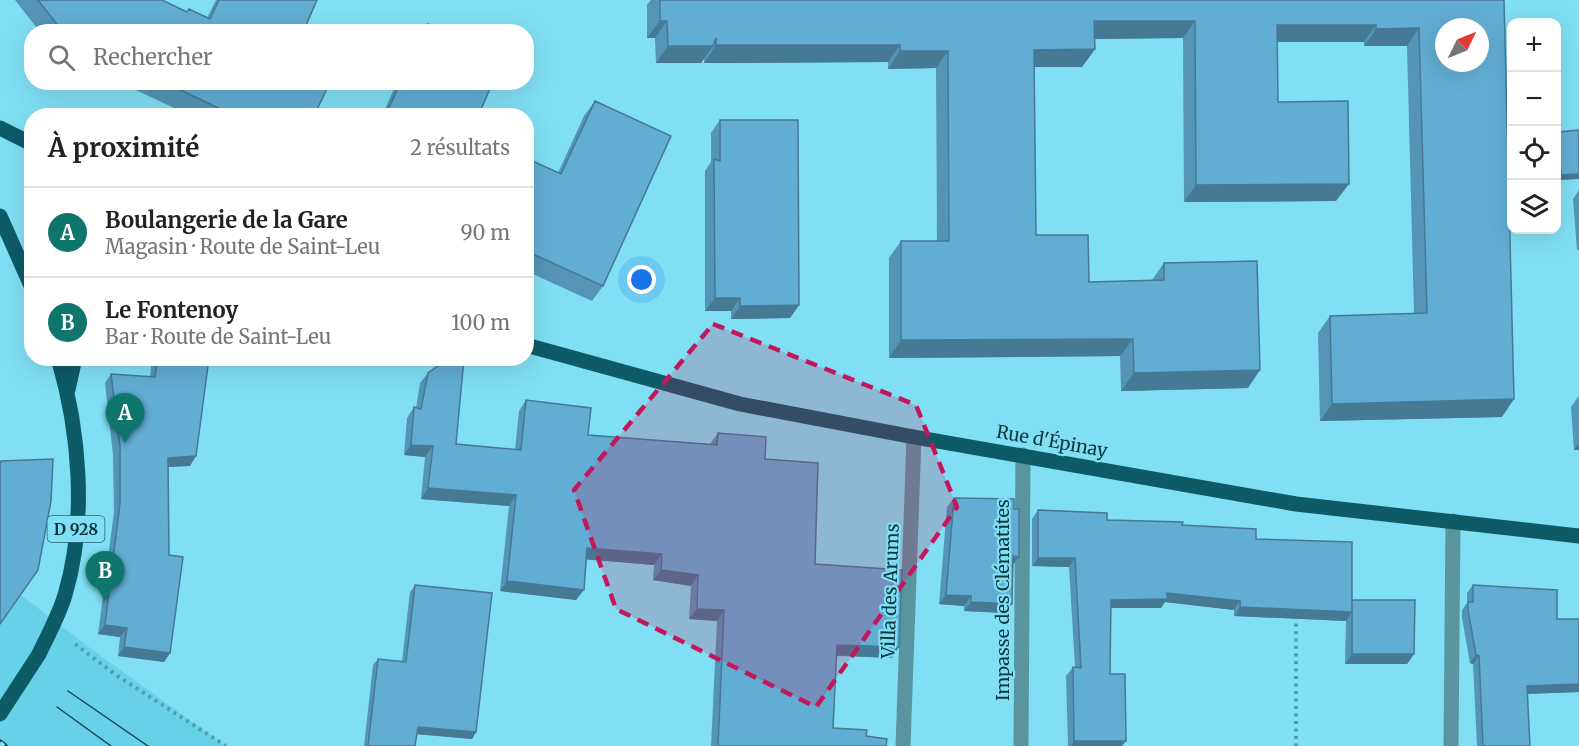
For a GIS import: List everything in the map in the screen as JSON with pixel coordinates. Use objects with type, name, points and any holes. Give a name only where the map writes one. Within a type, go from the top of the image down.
[{"type":"main road","points":[[0,128],[24,140]]},
{"type":"main road","points":[[0,216],[24,270]]},
{"type":"main road","name":"Rue d'Épinay","points":[[534,347],[740,404],[914,437],[1296,504],[1579,536]]},
{"type":"main road","name":"D 928","points":[[0,714],[39,654],[65,596],[74,556],[78,504],[76,456],[60,366]]},
{"type":"main road","points":[[67,398],[73,366]]},
{"type":"street","name":"Villa des Arums","points":[[903,746],[914,437]]},
{"type":"street","name":"Impasse des Clématites","points":[[1021,746],[1023,455]]},
{"type":"street","points":[[1451,746],[1453,521]]},
{"type":"path","points":[[1296,608],[1296,746]]},
{"type":"path","points":[[99,663],[226,746]]},
{"type":"highlighted area","points":[[713,324],[916,405],[957,507],[816,707],[616,609],[574,490]]},
{"type":"shaded area","points":[[0,579],[98,654],[226,746],[0,746]]},
{"type":"building","points":[[38,0],[162,0],[187,12],[189,9],[210,19],[219,0],[317,0],[306,24],[57,24]]},
{"type":"building","points":[[660,0],[1504,0],[1507,234],[1510,234],[1514,399],[1332,404],[1330,316],[1427,313],[1419,28],[1376,29],[1376,25],[1277,25],[1278,102],[1348,101],[1349,184],[1196,185],[1195,21],[1094,21],[1095,49],[1034,50],[1036,235],[1088,235],[1089,282],[1164,280],[1164,263],[1257,261],[1260,370],[1134,373],[1133,339],[901,340],[901,241],[949,241],[948,51],[900,51],[900,45],[716,45],[716,38],[713,46],[668,46],[667,21],[660,21]]},
{"type":"building","points":[[181,90],[326,90],[318,108],[218,108]]},
{"type":"building","points":[[397,90],[489,90],[482,108],[389,108]]},
{"type":"building","points":[[595,101],[671,136],[603,286],[534,255],[534,162],[561,174]]},
{"type":"building","points":[[720,120],[798,120],[799,305],[740,306],[740,298],[715,298],[714,159],[720,161]]},
{"type":"building","points":[[1579,130],[1579,174],[1561,175],[1561,132]]},
{"type":"building","points":[[157,366],[208,366],[196,456],[168,458],[169,555],[183,557],[170,653],[124,647],[127,628],[105,625],[120,503],[120,446],[111,374],[155,377]]},
{"type":"building","points":[[438,366],[463,366],[456,444],[521,450],[526,400],[591,408],[588,435],[717,445],[718,433],[766,437],[765,459],[818,463],[815,564],[902,570],[899,647],[837,645],[833,728],[867,730],[866,736],[887,739],[886,746],[718,746],[724,610],[697,609],[698,575],[661,570],[662,554],[587,548],[584,590],[507,581],[516,495],[428,488],[433,446],[411,445],[414,407],[421,409],[428,373]]},
{"type":"building","points":[[53,459],[51,501],[38,570],[0,624],[0,463],[1,461]]},
{"type":"building","points":[[954,498],[1014,499],[1014,509],[1019,509],[1019,557],[1013,556],[1012,604],[971,602],[971,596],[946,595]]},
{"type":"building","points":[[1038,510],[1107,513],[1107,520],[1183,522],[1182,525],[1256,529],[1256,539],[1352,542],[1352,612],[1240,607],[1240,601],[1167,593],[1167,599],[1111,600],[1110,674],[1125,674],[1126,741],[1074,741],[1073,667],[1081,668],[1075,558],[1038,558]]},
{"type":"building","points":[[415,585],[492,593],[476,732],[418,727],[415,746],[368,746],[378,659],[406,662]]},
{"type":"building","points":[[1473,585],[1557,590],[1557,619],[1579,619],[1579,684],[1527,686],[1530,746],[1483,746],[1479,656],[1476,655],[1468,610],[1468,602],[1473,602]]},
{"type":"building","points":[[1352,600],[1415,600],[1414,654],[1352,654]]},
{"type":"tram line","points":[[68,691],[148,746]]},
{"type":"tram line","points":[[57,707],[111,746]]},
{"type":"railway","points":[[0,743],[4,746]]},
{"type":"place","name":"Boulangerie de la Gare","points":[[125,443]]},
{"type":"place","name":"Le Fontenoy","points":[[105,601]]}]
